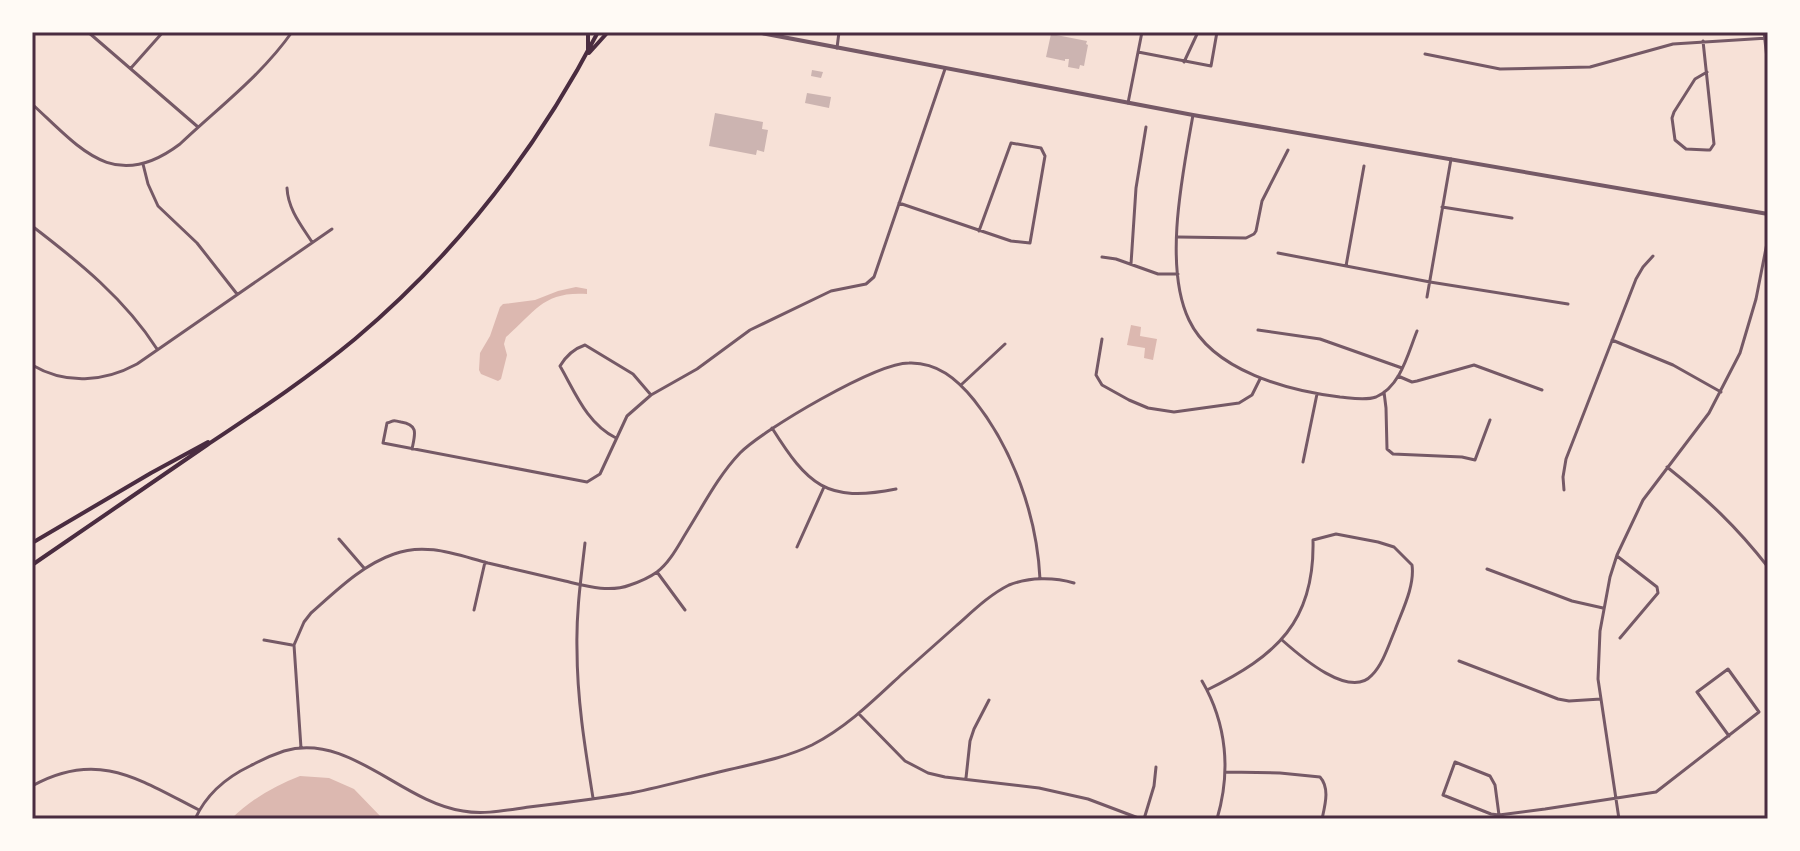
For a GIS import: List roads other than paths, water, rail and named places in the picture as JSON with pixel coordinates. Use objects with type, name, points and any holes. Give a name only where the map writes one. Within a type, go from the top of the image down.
[{"type":"main road","points":[[588,32],[588,51]]},
{"type":"main road","points":[[32,565],[297,384],[395,303],[435,263],[506,180],[545,124],[598,32]]},
{"type":"main road","points":[[582,61],[608,32]]},
{"type":"main road","points":[[32,543],[221,436]]},
{"type":"street","points":[[88,32],[198,127]]},
{"type":"street","points":[[130,69],[163,32]]},
{"type":"street","points":[[32,104],[93,158],[112,164],[143,164],[170,152],[252,79],[292,32]]},
{"type":"street","points":[[756,32],[1128,104],[1768,214]]},
{"type":"street","points":[[837,48],[839,32]]},
{"type":"street","points":[[1128,104],[1142,32]]},
{"type":"street","points":[[1184,62],[1198,32]]},
{"type":"street","points":[[1138,52],[1211,66],[1217,32]]},
{"type":"street","points":[[1425,54],[1500,69],[1577,68],[1673,44],[1766,36],[1768,67]]},
{"type":"street","points":[[1703,41],[1707,72],[1714,144],[1710,150],[1686,149],[1675,140],[1672,118],[1695,79],[1707,72]]},
{"type":"street","points":[[412,449],[413,426],[393,420],[387,423],[383,443],[412,449],[587,482],[600,474],[627,416],[651,395],[697,369],[750,330],[831,291],[870,281],[877,271],[945,69]]},
{"type":"street","points":[[1193,115],[1179,195],[1178,274],[1187,318],[1212,350],[1260,379],[1317,394],[1365,399],[1384,392],[1398,376],[1417,331]]},
{"type":"street","points":[[1131,264],[1136,188],[1146,127]]},
{"type":"street","points":[[899,203],[979,231],[1011,241],[1030,243],[1045,156],[1041,148],[1011,143],[979,231]]},
{"type":"street","points":[[1177,237],[1246,238],[1254,234],[1259,226],[1262,201],[1288,150]]},
{"type":"street","points":[[1427,297],[1451,159]]},
{"type":"street","points":[[143,164],[158,206],[203,251],[237,294]]},
{"type":"street","points":[[1346,266],[1364,166]]},
{"type":"street","points":[[287,188],[287,199],[312,242]]},
{"type":"street","points":[[1442,207],[1512,218]]},
{"type":"street","points":[[32,226],[117,298],[157,349]]},
{"type":"street","points":[[32,365],[66,378],[90,379],[125,371],[332,229]]},
{"type":"street","points":[[1619,819],[1598,679],[1603,608],[1617,555],[1643,500],[1700,426],[1740,353],[1749,328],[1768,238]]},
{"type":"street","points":[[1278,253],[1568,304]]},
{"type":"street","points":[[1564,490],[1566,459],[1636,279],[1653,256]]},
{"type":"street","points":[[1102,257],[1158,274],[1178,274]]},
{"type":"street","points":[[1258,330],[1320,339],[1402,368]]},
{"type":"street","points":[[1102,339],[1096,375],[1102,385],[1148,408],[1174,412],[1239,403],[1252,395],[1260,379]]},
{"type":"street","points":[[1612,340],[1673,365],[1721,392]]},
{"type":"street","points":[[962,384],[1005,344]]},
{"type":"street","points":[[616,438],[590,419],[560,366],[565,358],[575,348],[585,345],[633,374],[651,395]]},
{"type":"street","points":[[301,748],[294,645],[311,613],[364,568],[411,549],[429,549],[603,589],[628,586],[657,572],[676,549],[721,476],[753,441],[872,372],[893,364],[931,366],[943,371],[962,384],[979,406],[1002,445],[1024,494],[1037,542],[1040,579]]},
{"type":"street","points":[[1398,376],[1412,382],[1474,365],[1542,390]]},
{"type":"street","points":[[1384,392],[1387,449],[1393,454],[1475,460],[1490,420]]},
{"type":"street","points":[[1303,462],[1317,394]]},
{"type":"street","points":[[772,428],[798,467],[824,487],[854,494],[896,489]]},
{"type":"street","points":[[1667,467],[1711,502],[1768,567]]},
{"type":"street","points":[[797,547],[824,487]]},
{"type":"street","points":[[1207,690],[1262,659],[1282,640],[1306,596],[1313,540],[1336,534],[1394,547],[1412,565],[1412,582],[1391,639],[1370,678],[1355,683],[1336,679],[1282,640]]},
{"type":"street","points":[[339,539],[364,568]]},
{"type":"street","points":[[585,543],[576,644],[583,733],[593,798]]},
{"type":"street","points":[[1617,555],[1659,590],[1620,638]]},
{"type":"street","points":[[474,610],[485,562]]},
{"type":"street","points":[[1487,569],[1572,601],[1603,608]]},
{"type":"street","points":[[657,572],[685,610]]},
{"type":"street","points":[[195,819],[212,793],[246,768],[285,751],[301,748],[339,753],[426,801],[462,811],[502,811],[632,792],[785,756],[831,734],[859,714],[987,598],[1012,584],[1040,579],[1074,583]]},
{"type":"street","points":[[264,640],[294,645]]},
{"type":"street","points":[[1459,661],[1558,699],[1601,699]]},
{"type":"street","points":[[1499,815],[1495,785],[1490,776],[1455,762],[1443,795],[1491,814],[1499,815],[1656,792],[1729,736],[1759,712],[1728,669],[1697,692],[1729,736]]},
{"type":"street","points":[[1202,681],[1222,731],[1226,772],[1217,819]]},
{"type":"street","points":[[966,778],[970,741],[989,700]]},
{"type":"street","points":[[859,714],[896,753],[916,768],[945,777],[1059,792],[1143,819],[1154,786],[1156,767]]},
{"type":"street","points":[[32,786],[69,771],[105,769],[142,780],[199,810]]},
{"type":"street","points":[[1226,772],[1320,777],[1326,785],[1322,819]]}]
